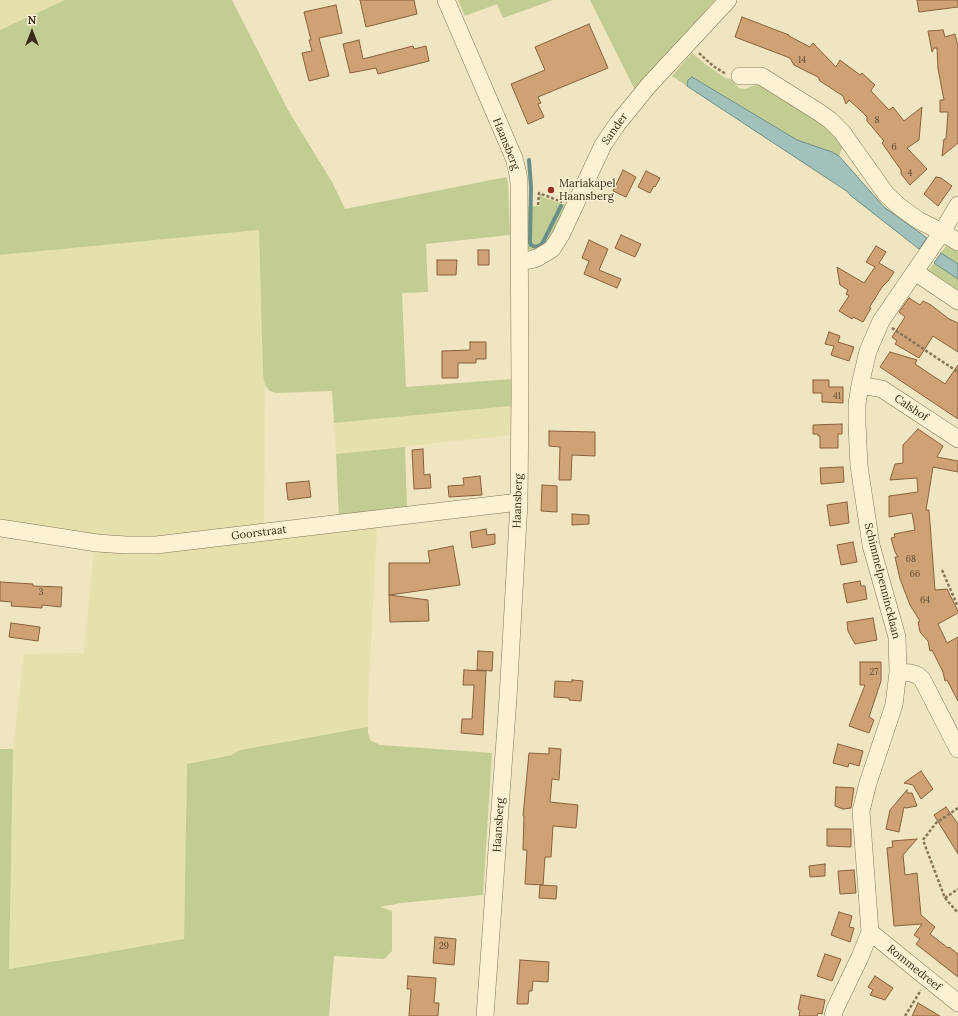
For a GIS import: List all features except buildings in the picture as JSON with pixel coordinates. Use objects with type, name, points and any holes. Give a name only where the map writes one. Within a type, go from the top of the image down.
[{"type":"street","name":"Haansberg","points":[[446,0],[516,166],[519,183],[519,502],[509,675],[485,1016]]},
{"type":"street","name":"Sander","points":[[520,261],[537,258],[552,249],[561,235],[603,145],[618,122],[649,85],[728,0]]},
{"type":"street","points":[[740,76],[761,76],[830,120],[842,132],[886,194],[900,207],[918,220],[958,242]]},
{"type":"street","name":"Schimmelpennincklaan","points":[[833,1016],[835,1008],[860,957],[870,932],[861,811],[868,783],[894,705],[898,672],[897,638],[871,545],[859,466],[857,404],[868,351],[881,321],[942,232],[958,205]]},
{"type":"street","points":[[915,272],[958,301]]},
{"type":"street","name":"Calshof","points":[[860,385],[882,389],[958,439]]},
{"type":"street","name":"Goorstraat","points":[[0,528],[97,543],[156,545],[519,502]]},
{"type":"street","points":[[898,672],[911,673],[922,679],[958,749]]},
{"type":"street","name":"Rommedreef","points":[[870,932],[958,1003]]},
{"type":"path","points":[[689,42],[721,72],[730,76],[740,76]]},
{"type":"path","points":[[538,204],[539,192],[574,206]]},
{"type":"path","points":[[881,321],[958,372]]},
{"type":"path","points":[[942,570],[958,607]]},
{"type":"path","points":[[958,808],[936,823],[923,840],[945,898],[958,913]]},
{"type":"path","points":[[945,898],[958,889]]},
{"type":"path","points":[[905,1016],[928,979]]},
{"type":"shaded area","points":[[0,0],[65,0],[0,30]]},
{"type":"shaded area","points":[[259,230],[263,375],[265,385],[264,526],[141,538],[115,539],[0,525],[0,255]]},
{"type":"shaded area","points":[[511,406],[510,435],[336,454],[334,423]]},
{"type":"shaded area","points":[[377,527],[368,727],[240,750],[233,755],[187,764],[184,939],[8,969],[13,749],[24,654],[84,653],[94,550]]},
{"type":"green space","points":[[65,0],[232,0],[288,110],[332,182],[345,209],[506,177],[508,182],[510,235],[426,244],[428,292],[402,293],[406,387],[512,379],[511,406],[334,423],[332,391],[277,393],[270,391],[265,385],[263,375],[259,230],[0,255],[0,30]]},
{"type":"green space","points":[[458,0],[553,0],[503,18],[497,4],[465,16]]},
{"type":"green space","points":[[590,0],[715,0],[636,92]]},
{"type":"green space","points":[[692,53],[725,78],[734,80],[735,84],[739,88],[745,89],[760,83],[816,115],[844,144],[839,156],[832,152],[797,140],[693,77],[688,80],[687,86],[672,76]]},
{"type":"green space","points":[[540,194],[543,195],[542,197],[569,206],[549,244],[532,251],[526,248],[525,207],[540,206]]},
{"type":"green space","points":[[948,243],[958,248],[958,264],[941,253]]},
{"type":"green space","points":[[934,263],[958,279],[958,296],[928,271]]},
{"type":"green space","points":[[405,447],[407,510],[339,518],[336,454]]},
{"type":"green space","points":[[368,727],[370,740],[380,745],[492,753],[483,895],[401,903],[380,907],[392,911],[392,951],[384,959],[334,956],[329,1016],[0,1016],[0,749],[13,749],[9,969],[184,939],[187,764],[232,755],[240,750]]},
{"type":"water","points":[[692,77],[797,140],[832,152],[839,156],[884,207],[927,238],[919,249],[848,192],[687,86],[688,80]]},
{"type":"water","points":[[941,253],[958,264],[958,279],[934,263]]},
{"type":"waterway","points":[[529,160],[531,187],[531,245],[536,247],[542,244],[561,206]]},
{"type":"place","name":"Mariakapel Haansberg","points":[[551,190]]}]
